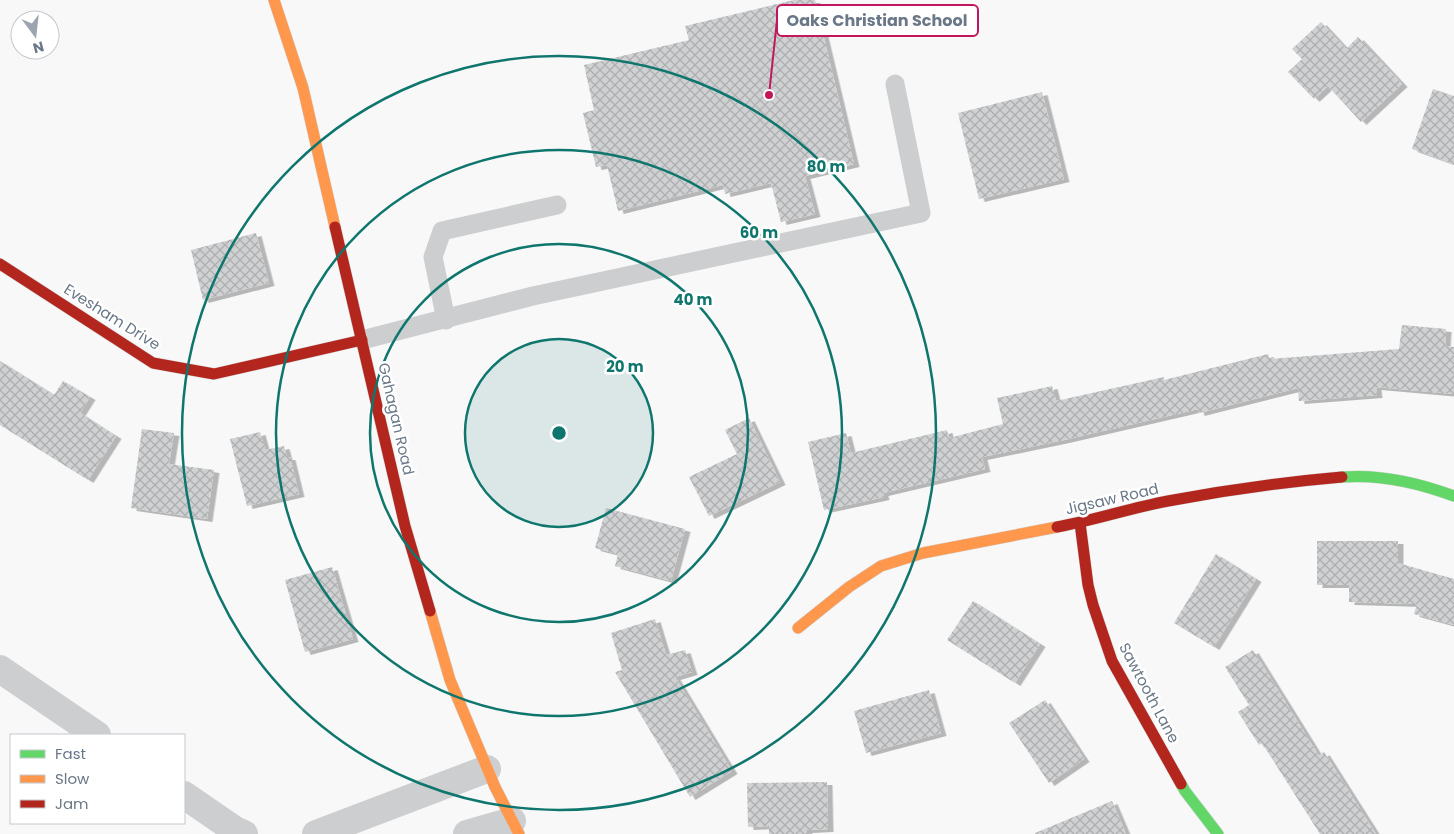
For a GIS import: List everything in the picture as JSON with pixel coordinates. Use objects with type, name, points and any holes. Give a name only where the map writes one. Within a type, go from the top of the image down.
[{"type":"street","name":"Gahagan Road","points":[[274,0],[304,88],[405,526],[450,680],[487,769],[515,828]]},
{"type":"street","name":"Evesham Drive","points":[[0,264],[153,363],[214,374],[362,340]]},
{"type":"street","name":"Jigsaw Road","points":[[798,628],[848,587],[881,566],[923,553],[1080,523],[1167,501],[1292,481],[1360,476],[1398,481],[1435,489],[1454,496]]},
{"type":"street","name":"Sawtooth Lane","points":[[1080,523],[1088,585],[1112,661],[1185,791],[1218,834]]},
{"type":"street","points":[[0,669],[96,734]]},
{"type":"street","points":[[316,834],[487,769]]},
{"type":"street","points":[[185,796],[244,834]]},
{"type":"street","points":[[467,834],[515,828]]},
{"type":"lane","points":[[362,340],[446,320],[533,296],[921,213],[895,84]]},
{"type":"lane","points":[[446,320],[432,257],[442,231],[557,205]]},
{"type":"building","points":[[794,0],[815,0],[854,164],[805,176],[815,214],[781,222],[771,183],[725,194],[723,185],[618,211],[607,165],[596,167],[583,113],[594,110],[584,65],[689,40],[685,26]]},
{"type":"building","points":[[1321,22],[1346,49],[1358,37],[1402,84],[1361,122],[1328,86],[1314,99],[1288,72],[1302,59],[1292,49]]},
{"type":"building","points":[[1433,89],[1454,96],[1454,164],[1412,149]]},
{"type":"building","points":[[1042,92],[1064,179],[979,199],[958,113]]},
{"type":"building","points":[[256,233],[269,283],[203,300],[191,250]]},
{"type":"building","points":[[1402,325],[1446,329],[1445,346],[1454,347],[1454,394],[1376,387],[1377,395],[1299,401],[1298,388],[1199,413],[1198,409],[982,457],[985,469],[883,493],[884,497],[824,510],[808,442],[846,433],[851,453],[947,430],[949,438],[1003,424],[997,398],[1052,386],[1056,401],[1164,377],[1164,380],[1268,354],[1270,359],[1399,349]]},
{"type":"building","points":[[0,361],[54,395],[63,381],[90,397],[80,413],[116,436],[88,480],[0,425]]},
{"type":"building","points":[[749,418],[780,482],[709,516],[689,477],[737,454],[725,430]]},
{"type":"building","points":[[142,429],[174,433],[169,464],[214,470],[207,519],[131,508]]},
{"type":"building","points":[[260,432],[265,450],[284,446],[287,457],[290,457],[299,494],[247,506],[230,439]]},
{"type":"building","points":[[606,508],[685,529],[671,581],[615,566],[618,554],[595,548]]},
{"type":"building","points":[[1317,541],[1398,541],[1398,563],[1454,579],[1454,625],[1414,614],[1417,604],[1349,602],[1349,585],[1317,585]]},
{"type":"building","points":[[1216,554],[1256,579],[1214,647],[1174,623]]},
{"type":"building","points":[[332,567],[353,639],[305,652],[285,580]]},
{"type":"building","points":[[973,601],[1040,644],[1015,683],[947,640]]},
{"type":"building","points":[[655,619],[666,655],[685,650],[692,672],[675,677],[732,771],[690,797],[615,672],[622,670],[611,633]]},
{"type":"building","points":[[1253,650],[1319,756],[1324,752],[1376,834],[1320,834],[1262,743],[1259,745],[1238,712],[1249,705],[1225,667]]},
{"type":"building","points":[[929,690],[941,733],[866,753],[854,711]]},
{"type":"building","points":[[1045,700],[1084,759],[1049,783],[1009,723]]},
{"type":"building","points":[[827,782],[828,829],[807,830],[807,834],[769,834],[769,826],[748,827],[747,783]]},
{"type":"building","points":[[1112,801],[1126,834],[1035,834],[1035,833]]},
{"type":"traffic: fast","points":[[1342,477],[1356,476],[1399,480],[1454,496]]},
{"type":"traffic: fast","points":[[1181,784],[1218,834]]},
{"type":"traffic: slow","points":[[274,0],[303,88],[335,227]]},
{"type":"traffic: slow","points":[[798,628],[849,587],[881,566],[923,553],[1057,527]]},
{"type":"traffic: slow","points":[[430,611],[450,680],[495,787],[519,834]]},
{"type":"traffic: jam","points":[[335,227],[405,526],[430,611]]},
{"type":"traffic: jam","points":[[0,264],[153,363],[214,374],[362,340]]},
{"type":"traffic: jam","points":[[1057,527],[1190,497],[1277,484],[1342,477]]},
{"type":"traffic: jam","points":[[1080,523],[1088,585],[1112,661],[1181,784]]},
{"type":"place","name":"Oaks Christian School","points":[[769,95]]}]
